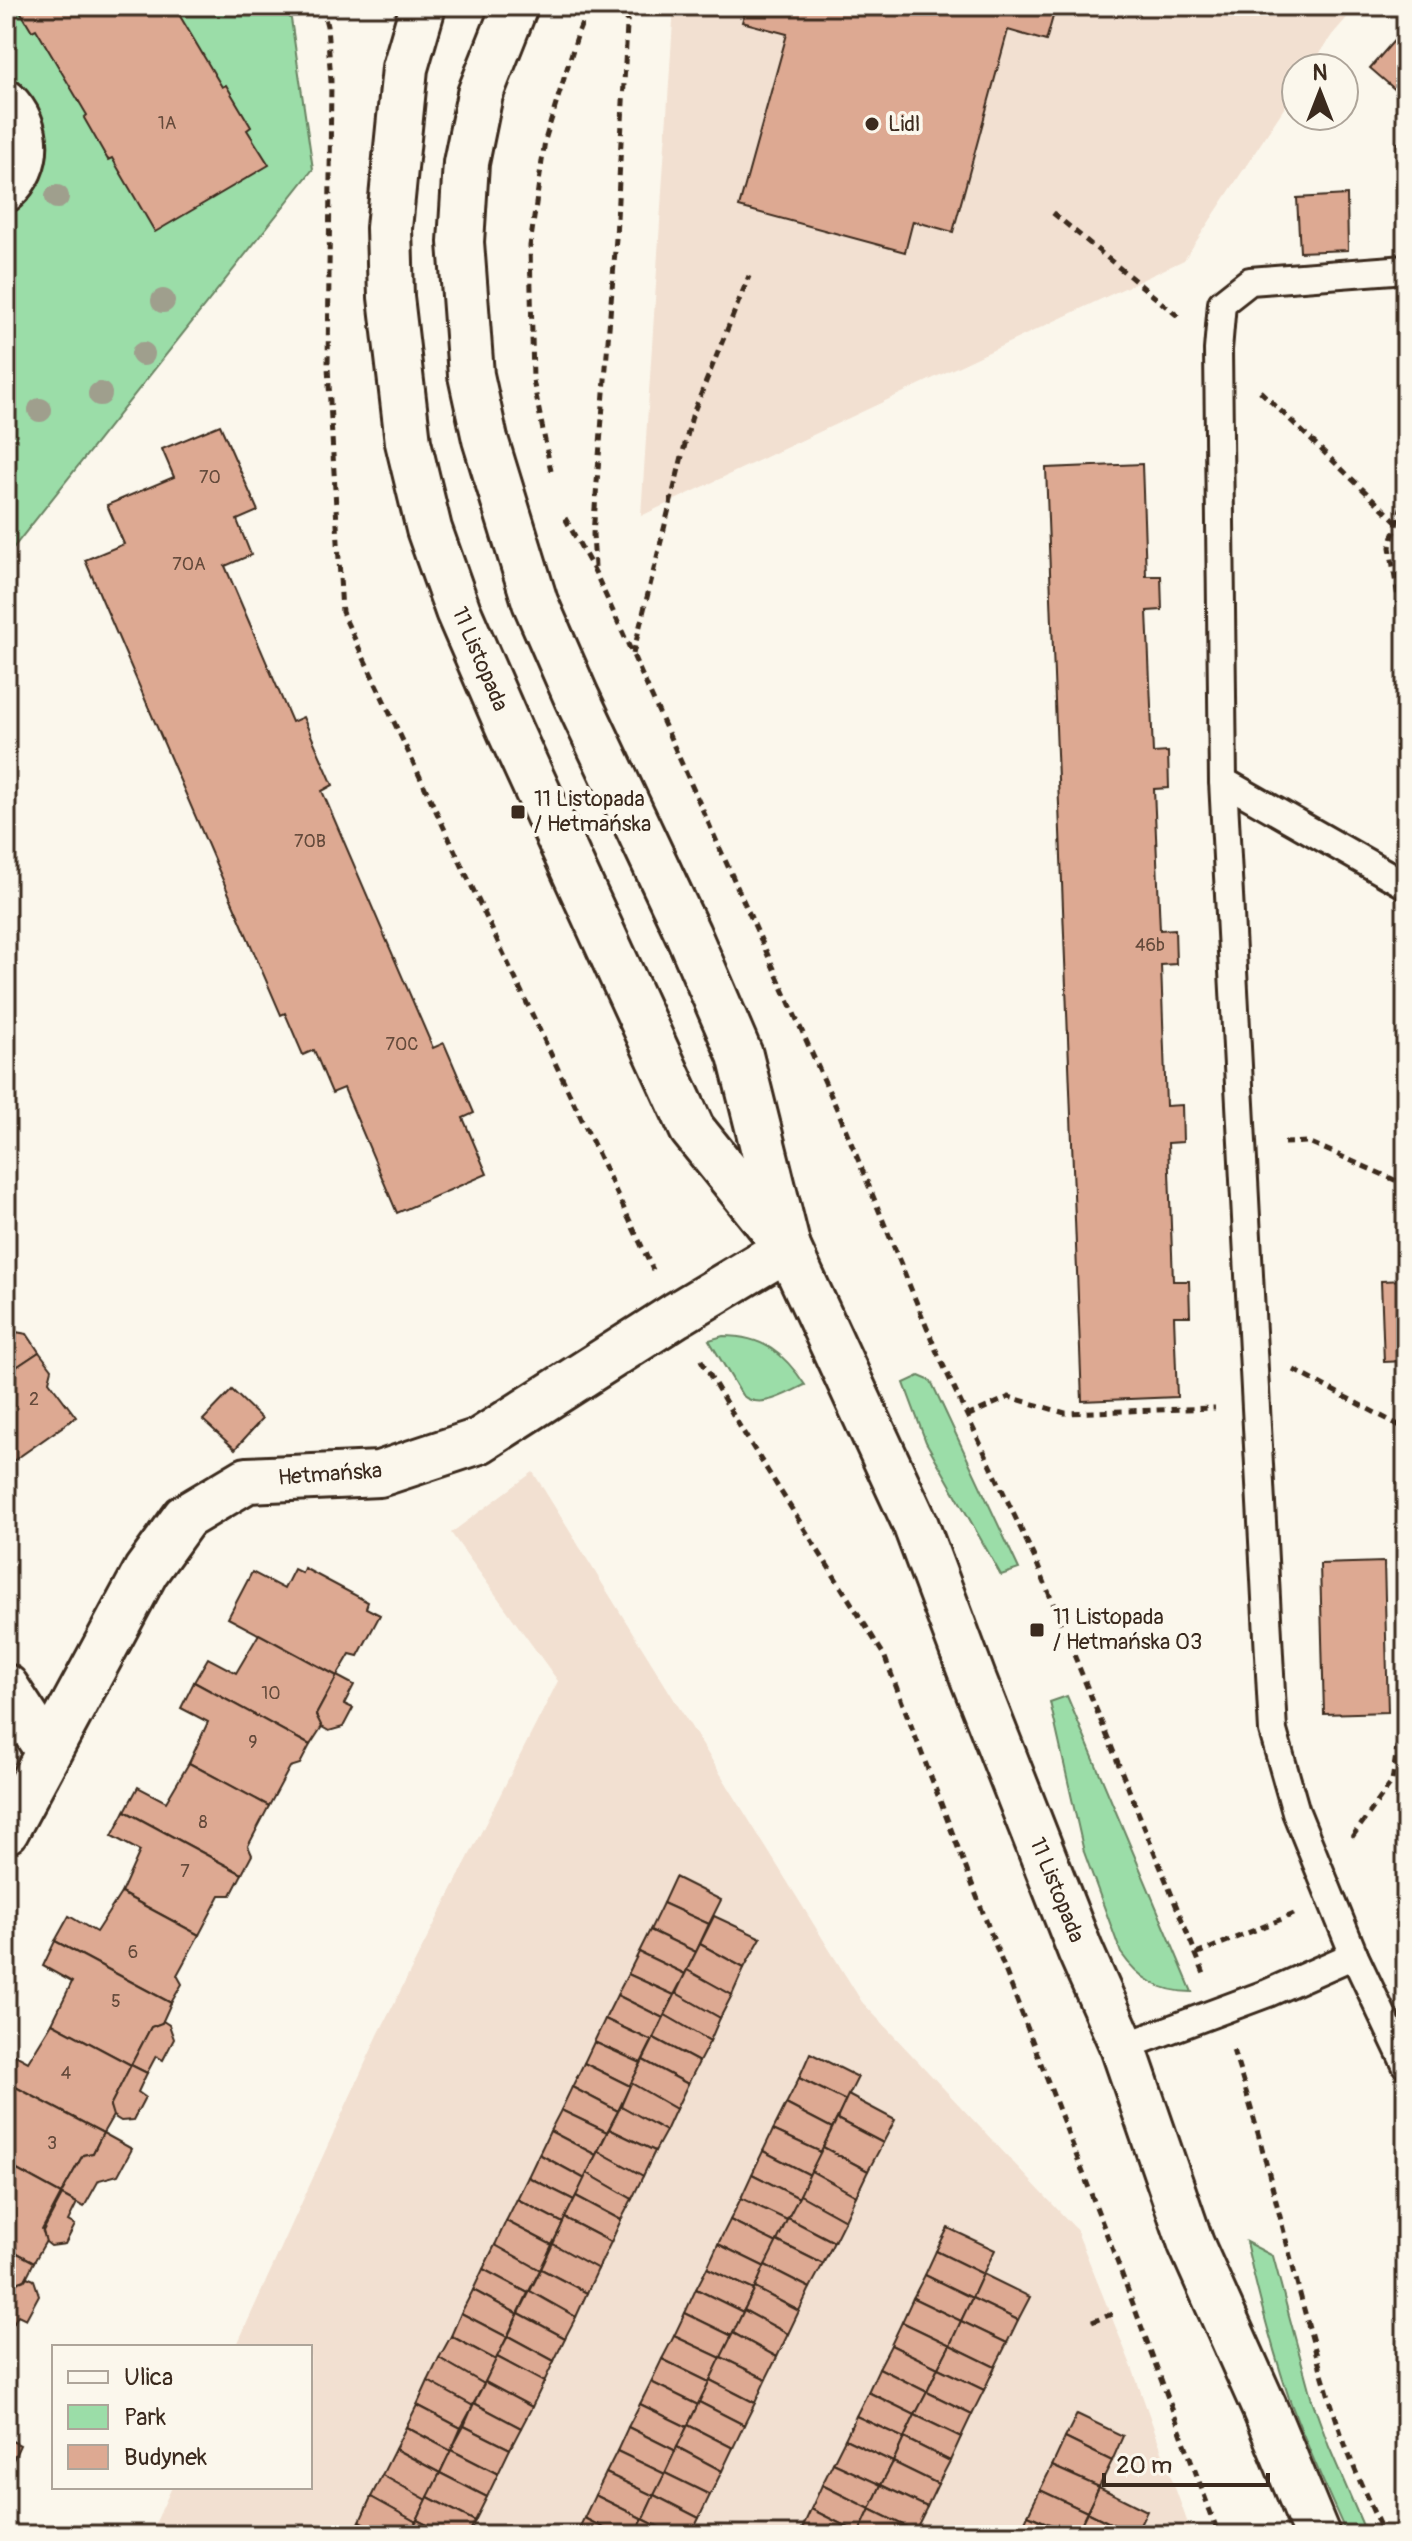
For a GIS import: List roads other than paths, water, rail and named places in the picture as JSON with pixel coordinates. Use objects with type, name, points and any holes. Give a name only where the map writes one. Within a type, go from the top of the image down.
[{"type":"street","points":[[397,6],[405,68]]},
{"type":"street","name":"11 Listopada","points":[[423,6],[405,68],[389,228],[391,297],[408,442],[429,529],[458,611],[510,731],[692,1129],[788,1248]]},
{"type":"street","name":"11 Listopada","points":[[515,6],[480,94],[466,163],[461,242],[473,388],[485,439],[535,602],[688,934],[740,1055],[788,1248],[915,1523],[1080,1950],[1123,2047],[1191,2244],[1317,2535]]},
{"type":"street","points":[[6,100],[17,112],[27,150],[20,174],[6,191]]},
{"type":"street","name":"Hetmańska","points":[[6,1831],[146,1571],[185,1517],[247,1480],[379,1474],[479,1441],[676,1315],[788,1248]]},
{"type":"street","points":[[6,1687],[48,1751]]},
{"type":"lane","points":[[1406,269],[1250,281],[1222,303],[1218,350],[1223,781],[1273,1731],[1296,1812],[1354,1955],[1406,2065]]},
{"type":"lane","points":[[1223,781],[1406,885]]},
{"type":"lane","points":[[1123,2047],[1354,1955]]},
{"type":"place","name":"Lidl","points":[[872,124]]},
{"type":"place","name":"11 Listopada / Hetmańska","points":[[518,812]]},
{"type":"place","name":"11 Listopada / Hetmańska 03","points":[[1037,1630]]}]
